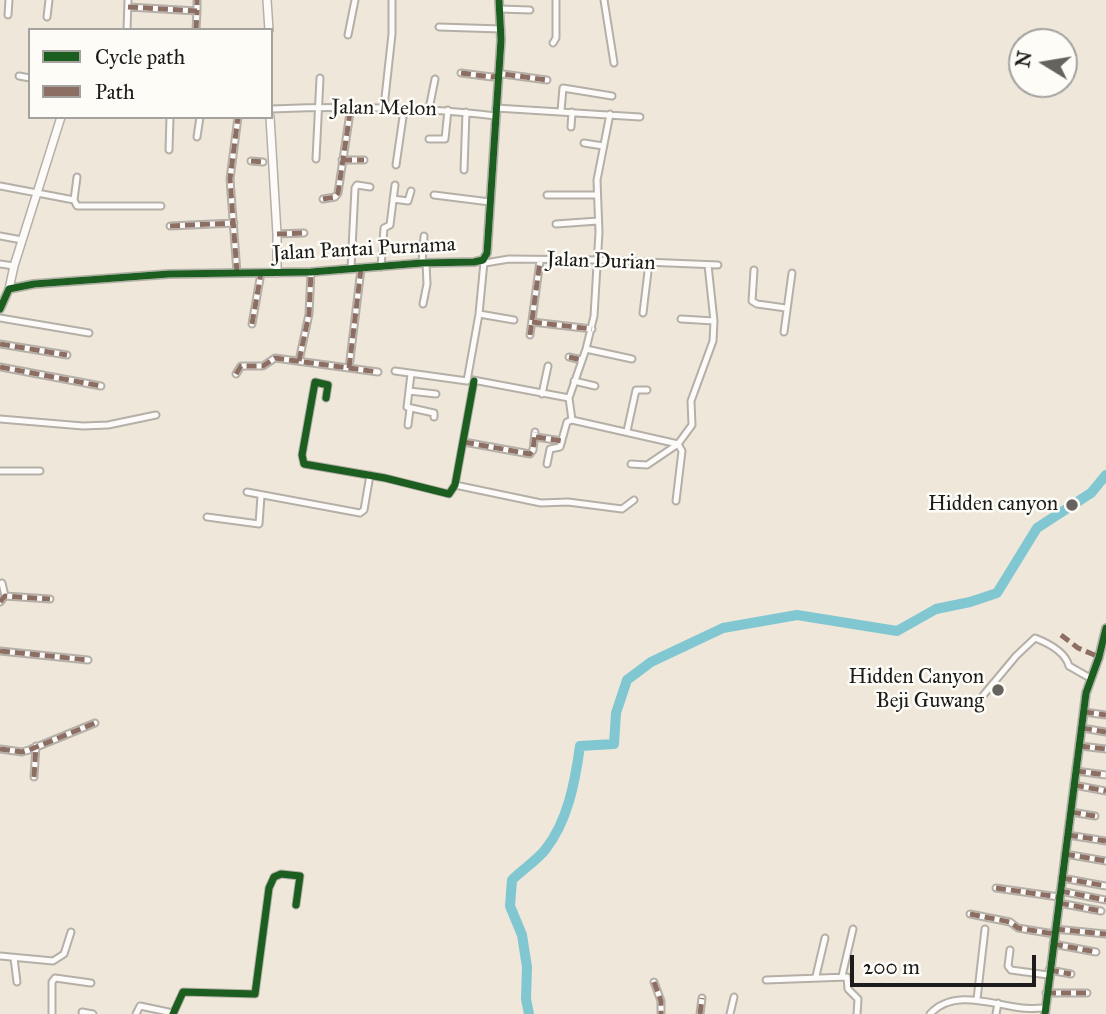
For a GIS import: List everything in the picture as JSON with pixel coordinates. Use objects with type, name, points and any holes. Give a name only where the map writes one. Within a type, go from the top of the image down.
[{"type":"street","points":[[8,15],[9,0]]},
{"type":"street","points":[[47,17],[49,0]]},
{"type":"street","points":[[196,28],[197,0]]},
{"type":"street","points":[[267,0],[269,28]]},
{"type":"street","points":[[348,35],[355,0]]},
{"type":"street","points":[[384,107],[392,34],[392,0]]},
{"type":"street","points":[[553,43],[556,37],[556,0]]},
{"type":"street","points":[[604,0],[614,63]]},
{"type":"street","points":[[127,28],[128,4],[197,11]]},
{"type":"street","points":[[500,4],[530,10]]},
{"type":"street","name":"Jalan Pantai Purnama","points":[[9,289],[34,284],[169,274],[311,272],[484,261],[487,253],[496,112],[500,4]]},
{"type":"street","points":[[439,27],[501,29]]},
{"type":"street","points":[[461,73],[547,80]]},
{"type":"street","points":[[19,76],[28,78]]},
{"type":"street","points":[[316,159],[320,78]]},
{"type":"street","points":[[429,109],[435,79]]},
{"type":"street","points":[[561,111],[564,88],[612,96]]},
{"type":"street","points":[[323,199],[337,195],[351,106]]},
{"type":"street","name":"Jalan Melon","points":[[273,109],[351,106],[466,112],[561,111],[640,117]]},
{"type":"street","points":[[396,165],[404,110]]},
{"type":"street","points":[[429,139],[445,139],[448,110]]},
{"type":"street","points":[[464,170],[466,112]]},
{"type":"street","points":[[571,127],[572,112]]},
{"type":"street","points":[[572,420],[569,398],[592,329],[598,172],[610,114]]},
{"type":"street","points":[[0,309],[9,289],[60,119]]},
{"type":"street","points":[[169,150],[170,119]]},
{"type":"street","points":[[197,137],[200,119]]},
{"type":"street","points":[[237,273],[230,170],[238,119]]},
{"type":"street","points":[[270,119],[277,234],[276,273]]},
{"type":"street","points":[[584,143],[603,146]]},
{"type":"street","points":[[342,160],[364,160]]},
{"type":"street","points":[[251,161],[263,162]]},
{"type":"street","points":[[77,177],[74,200],[76,205],[161,206]]},
{"type":"street","points":[[351,269],[355,188],[356,185],[370,187]]},
{"type":"street","points":[[381,267],[384,228],[390,226],[396,185]]},
{"type":"street","points":[[0,186],[74,200]]},
{"type":"street","points":[[393,200],[408,201],[411,191]]},
{"type":"street","points":[[434,195],[490,202]]},
{"type":"street","points":[[547,195],[598,195]]},
{"type":"street","points":[[556,223],[598,221]]},
{"type":"street","points":[[170,226],[234,223]]},
{"type":"street","points":[[277,234],[304,233]]},
{"type":"street","points":[[0,236],[22,240]]},
{"type":"street","points":[[423,304],[427,284],[424,236]]},
{"type":"street","name":"Jalan Durian","points":[[484,261],[596,260],[718,265]]},
{"type":"street","points":[[326,398],[328,385],[315,382],[302,462],[449,494],[455,485],[464,442],[484,261]]},
{"type":"street","points":[[530,335],[540,261]]},
{"type":"street","points":[[0,264],[14,266]]},
{"type":"street","points":[[643,313],[649,264]]},
{"type":"street","points":[[631,464],[646,466],[678,444],[692,425],[691,401],[710,351],[714,321],[708,265]]},
{"type":"street","points":[[349,368],[361,269]]},
{"type":"street","points":[[754,270],[752,301],[786,308]]},
{"type":"street","points":[[299,361],[309,314],[311,272]]},
{"type":"street","points":[[252,324],[261,273]]},
{"type":"street","points":[[784,332],[792,273]]},
{"type":"street","points":[[479,314],[514,320]]},
{"type":"street","points":[[0,318],[89,332]]},
{"type":"street","points":[[681,319],[714,321]]},
{"type":"street","points":[[532,322],[592,329]]},
{"type":"street","points":[[0,344],[67,355]]},
{"type":"street","points":[[586,349],[632,359]]},
{"type":"street","points":[[569,357],[582,360]]},
{"type":"street","points":[[236,374],[241,366],[263,366],[274,358],[378,372]]},
{"type":"street","points":[[542,394],[548,366]]},
{"type":"street","points":[[0,367],[101,386]]},
{"type":"street","points":[[395,371],[465,382],[471,380],[569,398]]},
{"type":"street","points":[[408,425],[410,409],[407,406],[411,374]]},
{"type":"street","points":[[575,381],[595,386]]},
{"type":"street","points":[[627,431],[636,390],[647,390]]},
{"type":"street","points":[[409,391],[436,394]]},
{"type":"street","points":[[410,409],[434,413],[434,417]]},
{"type":"street","points":[[0,419],[83,426],[108,425],[156,415]]},
{"type":"street","points":[[547,464],[550,449],[559,448],[567,422],[572,420],[678,444],[682,451],[676,501]]},
{"type":"street","points":[[464,442],[530,454],[536,435],[562,441]]},
{"type":"street","points":[[0,471],[40,471]]},
{"type":"street","points":[[247,492],[360,513],[364,510],[370,475]]},
{"type":"street","points":[[455,485],[541,503],[568,502],[622,509],[634,500]]},
{"type":"street","points":[[207,517],[259,524],[261,496]]},
{"type":"street","points":[[2,583],[5,596]]},
{"type":"street","points":[[5,596],[50,599]]},
{"type":"street","points":[[0,602],[5,596]]},
{"type":"street","points":[[930,1014],[946,1004],[977,999],[1045,1011],[1084,712],[1090,678],[1099,657],[1106,628]]},
{"type":"street","points":[[976,704],[1016,656],[1035,638],[1060,652],[1067,659],[1069,666],[1090,678]]},
{"type":"street","points":[[0,651],[88,660]]},
{"type":"street","points":[[1084,712],[1106,715]]},
{"type":"street","points":[[0,749],[22,752],[95,723]]},
{"type":"street","points":[[1082,728],[1106,732]]},
{"type":"street","points":[[34,777],[36,746]]},
{"type":"street","points":[[1080,746],[1106,750]]},
{"type":"street","points":[[1076,771],[1106,775]]},
{"type":"street","points":[[1074,785],[1106,790]]},
{"type":"street","points":[[1071,811],[1096,816]]},
{"type":"street","points":[[1068,835],[1106,841]]},
{"type":"street","points":[[1065,854],[1106,861]]},
{"type":"street","points":[[135,1014],[140,1006],[173,1014],[183,992],[255,994],[269,888],[274,877],[289,874],[300,876],[296,905]]},
{"type":"street","points":[[1062,878],[1106,886]]},
{"type":"street","points":[[996,888],[1059,897],[1106,900]]},
{"type":"street","points":[[1059,897],[1101,911]]},
{"type":"street","points":[[970,914],[1010,922],[1018,928],[1106,934]]},
{"type":"street","points":[[842,976],[853,929]]},
{"type":"street","points":[[977,999],[985,929]]},
{"type":"street","points":[[0,956],[52,961],[59,958],[68,945],[71,932]]},
{"type":"street","points":[[816,976],[825,938]]},
{"type":"street","points":[[1052,944],[1096,952]]},
{"type":"street","points":[[1010,950],[1008,966],[1011,970],[1071,974]]},
{"type":"street","points":[[14,958],[17,982]]},
{"type":"street","points":[[766,980],[816,976],[847,977],[848,989],[858,999],[858,1014]]},
{"type":"street","points":[[52,1014],[52,982],[55,978],[91,984]]},
{"type":"street","points":[[653,982],[661,1001],[662,1014]]},
{"type":"street","points":[[1046,993],[1087,993]]},
{"type":"street","points":[[730,1014],[734,997]]},
{"type":"street","points":[[700,1014],[702,998]]},
{"type":"street","points":[[996,1014],[998,1003]]},
{"type":"street","points":[[82,1012],[93,1014]]},
{"type":"waterway","points":[[529,1014],[526,999],[527,967],[522,935],[510,906],[512,880],[537,858],[553,839],[565,814],[573,787],[580,746],[614,744],[616,713],[627,680],[651,662],[723,628],[797,615],[897,631],[936,609],[997,593],[1037,528],[1091,493],[1106,475]]},
{"type":"marked path","points":[[128,7],[197,11],[197,0]]},
{"type":"marked path","points":[[196,28],[197,11]]},
{"type":"marked path","points":[[461,73],[492,77],[503,74],[547,80]]},
{"type":"marked path","points":[[323,199],[335,197],[338,193],[351,106]]},
{"type":"marked path","points":[[237,273],[230,179],[238,119]]},
{"type":"marked path","points":[[342,160],[364,160]]},
{"type":"marked path","points":[[251,161],[263,162]]},
{"type":"marked path","points":[[170,226],[234,223]]},
{"type":"marked path","points":[[277,234],[304,233]]},
{"type":"marked path","points":[[530,335],[540,261]]},
{"type":"marked path","points":[[349,368],[361,269]]},
{"type":"marked path","points":[[299,361],[309,314],[311,272]]},
{"type":"marked path","points":[[252,324],[261,273]]},
{"type":"marked path","points":[[532,322],[592,329]]},
{"type":"marked path","points":[[0,344],[67,355]]},
{"type":"marked path","points":[[569,357],[582,360]]},
{"type":"marked path","points":[[236,374],[241,366],[263,366],[275,358],[378,372]]},
{"type":"marked path","points":[[0,367],[101,386]]},
{"type":"marked path","points":[[464,442],[530,454],[535,432]]},
{"type":"marked path","points":[[536,437],[562,441]]},
{"type":"marked path","points":[[0,602],[5,596],[50,599]]},
{"type":"marked path","points":[[1061,635],[1078,648],[1099,657]]},
{"type":"marked path","points":[[0,651],[88,660]]},
{"type":"marked path","points":[[1084,712],[1106,715]]},
{"type":"marked path","points":[[0,749],[22,752],[95,723]]},
{"type":"marked path","points":[[1082,728],[1106,732]]},
{"type":"marked path","points":[[34,777],[36,746]]},
{"type":"marked path","points":[[1080,746],[1106,749]]},
{"type":"marked path","points":[[1076,771],[1106,775]]},
{"type":"marked path","points":[[1074,785],[1106,791]]},
{"type":"marked path","points":[[1071,812],[1095,816]]},
{"type":"marked path","points":[[1068,835],[1106,841]]},
{"type":"marked path","points":[[1065,854],[1106,861]]},
{"type":"marked path","points":[[1062,878],[1106,886]]},
{"type":"marked path","points":[[996,888],[1059,897]]},
{"type":"marked path","points":[[1060,891],[1106,900]]},
{"type":"marked path","points":[[1059,903],[1101,911]]},
{"type":"marked path","points":[[970,914],[1010,922],[1018,928],[1054,934]]},
{"type":"marked path","points":[[1055,929],[1106,934]]},
{"type":"marked path","points":[[1053,944],[1096,952]]},
{"type":"marked path","points":[[1049,970],[1071,974]]},
{"type":"marked path","points":[[654,982],[661,1001],[661,1014]]},
{"type":"marked path","points":[[1046,993],[1087,993]]},
{"type":"marked path","points":[[700,1014],[702,998]]},
{"type":"cycle path","points":[[0,309],[9,289],[34,284],[169,274],[311,272],[483,260],[487,253],[501,40],[499,0]]},
{"type":"cycle path","points":[[326,398],[328,385],[315,382],[302,455],[304,464],[385,478],[449,494],[455,485],[474,381]]},
{"type":"cycle path","points":[[1045,1014],[1086,693],[1106,628]]},
{"type":"cycle path","points":[[173,1014],[183,992],[255,994],[269,888],[274,877],[281,874],[300,876],[296,905]]},
{"type":"place","name":"Hidden canyon","points":[[1072,505]]},
{"type":"place","name":"Hidden Canyon Beji Guwang","points":[[998,690]]}]
